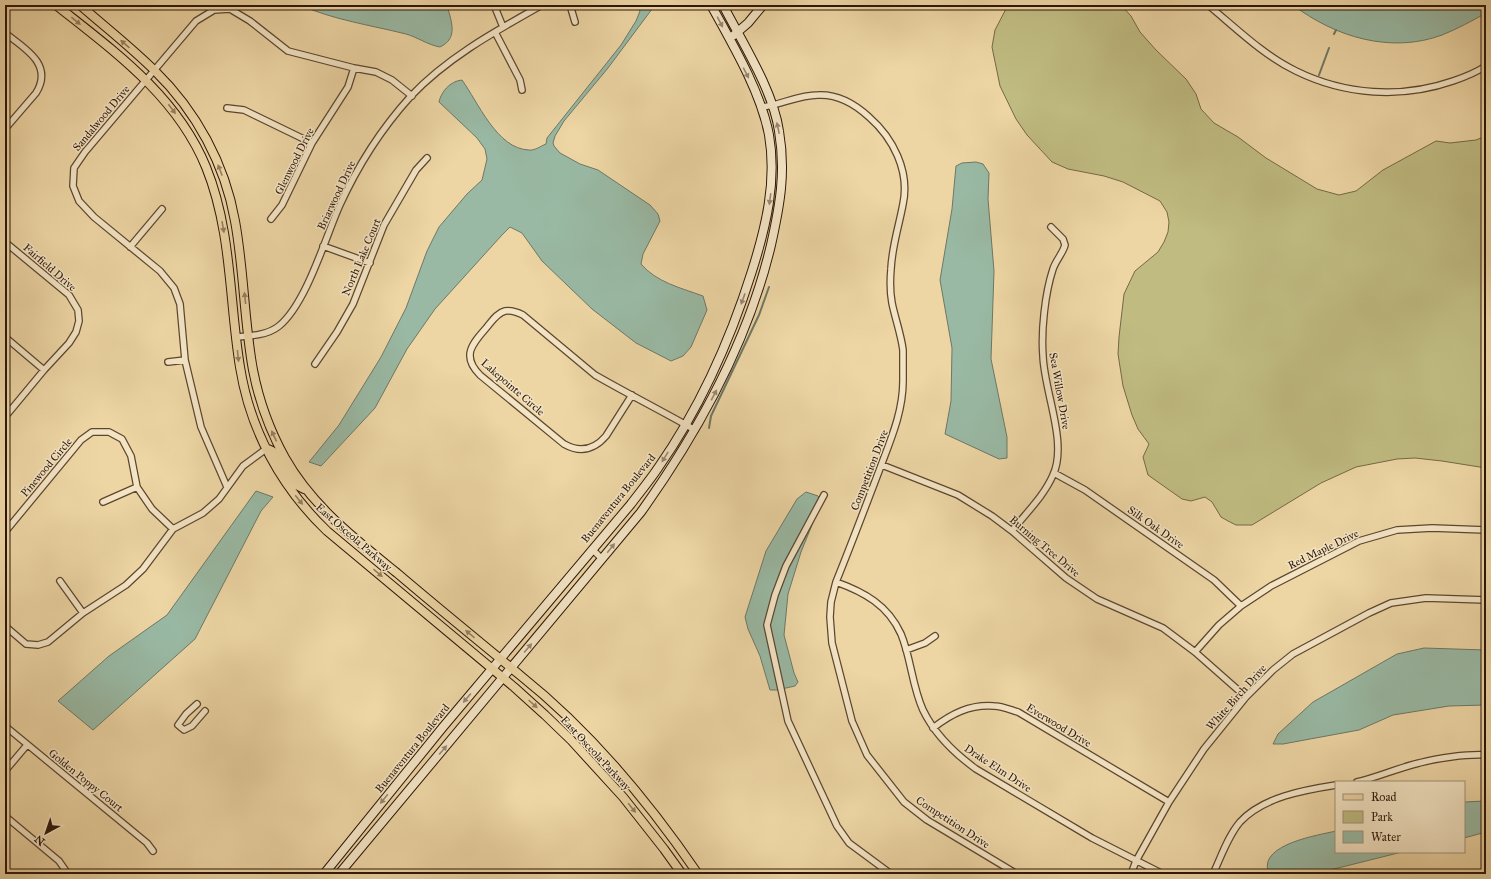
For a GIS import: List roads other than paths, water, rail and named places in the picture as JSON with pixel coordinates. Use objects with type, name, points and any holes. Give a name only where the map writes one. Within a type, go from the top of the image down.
[{"type":"main road","name":"East Osceola Parkway","points":[[56,5],[146,80],[164,99],[193,141],[205,166],[215,194],[225,240],[236,338],[244,390],[266,449],[280,474],[311,516],[545,715],[600,770],[645,824],[682,874]]},
{"type":"main road","name":"East Osceola Parkway","points":[[80,5],[154,70],[176,94],[210,146],[224,179],[236,226],[253,370],[261,403],[269,425],[286,459],[311,495],[334,520],[359,542],[512,668],[566,716],[611,762],[656,815],[698,874]]},
{"type":"main road","name":"Buenaventura Boulevard","points":[[324,874],[410,766],[631,504],[658,468],[686,424],[708,383],[731,333],[758,252],[768,208],[772,173],[772,154],[762,107],[711,5]]},
{"type":"main road","name":"Buenaventura Boulevard","points":[[339,874],[641,512],[695,430],[719,387],[750,312],[767,262],[782,194],[783,166],[779,130],[773,106],[762,80],[723,5]]},
{"type":"main road","points":[[729,39],[738,33],[763,5]]},
{"type":"main road","points":[[266,449],[272,450],[294,482],[311,495]]},
{"type":"street","points":[[494,5],[504,27]]},
{"type":"street","name":"Briarwood Drive","points":[[236,338],[273,330],[284,321],[299,300],[339,207],[357,170],[382,131],[412,96],[451,60],[494,32],[542,5]]},
{"type":"street","points":[[570,5],[575,22]]},
{"type":"street","points":[[1208,5],[1261,50],[1296,71],[1336,86],[1368,92],[1400,92],[1438,86],[1476,73],[1486,66]]},
{"type":"street","name":"Sandalwood Drive","points":[[227,487],[201,427],[185,360],[180,304],[174,288],[160,272],[94,217],[79,201],[74,186],[74,168],[85,152],[196,21],[214,10],[230,9],[250,21],[288,51],[354,68],[376,72],[392,80],[412,96]]},
{"type":"street","points":[[494,32],[520,80],[522,90]]},
{"type":"street","points":[[5,33],[33,56],[40,66],[42,78],[36,93],[5,129]]},
{"type":"street","name":"Glenwood Drive","points":[[271,219],[282,205],[312,143],[348,87],[354,68]]},
{"type":"street","name":"Competition Drive","points":[[762,107],[773,106],[806,96],[819,95],[838,97],[853,104],[880,127],[888,138],[899,159],[905,183],[904,196],[892,248],[890,270],[892,301],[902,349],[904,382],[902,402],[896,429],[836,582],[831,602],[830,617],[832,643],[852,721],[867,755],[904,802],[927,820],[1017,874]]},
{"type":"street","points":[[227,108],[244,110],[312,143]]},
{"type":"street","name":"North Lake Court","points":[[315,364],[337,332],[353,304],[388,218],[416,170],[427,158]]},
{"type":"street","points":[[130,247],[162,209]]},
{"type":"street","name":"Sea Willow Drive","points":[[1012,531],[1046,489],[1054,473],[1059,450],[1056,423],[1049,396],[1042,357],[1042,334],[1048,291],[1054,268],[1065,245],[1063,239],[1050,227]]},
{"type":"street","name":"Fairfield Drive","points":[[5,242],[65,291],[73,300],[78,310],[79,321],[73,338],[5,417]]},
{"type":"street","points":[[323,246],[370,263]]},
{"type":"street","name":"Lakepointe Circle","points":[[632,395],[601,442],[589,448],[577,450],[564,444],[480,375],[470,360],[470,350],[475,341],[498,315],[506,311],[514,311],[523,315],[595,375],[686,424],[695,430]]},
{"type":"street","points":[[5,337],[44,370]]},
{"type":"street","points":[[168,362],[185,360]]},
{"type":"street","name":"Pinewood Circle","points":[[5,532],[81,440],[92,432],[109,432],[122,439],[131,456],[137,487],[152,509],[173,529]]},
{"type":"street","points":[[5,626],[26,644],[38,645],[48,642],[83,613],[126,585],[143,569],[173,529],[203,513],[219,499],[243,466],[266,449]]},
{"type":"street","name":"Burning Tree Drive","points":[[882,465],[958,496],[992,516],[1012,531],[1066,578],[1097,599],[1164,628],[1246,697]]},
{"type":"street","name":"Silk Oak Drive","points":[[1054,473],[1085,490],[1214,580],[1241,606]]},
{"type":"street","points":[[103,502],[137,487]]},
{"type":"street","points":[[824,495],[786,566],[775,594],[767,626],[788,721],[825,800],[838,826],[849,843],[887,873]]},
{"type":"street","name":"Red Maple Drive","points":[[1194,652],[1218,625],[1241,606],[1271,586],[1360,542],[1397,530],[1432,528],[1486,530]]},
{"type":"street","points":[[348,548],[359,542]]},
{"type":"street","points":[[592,549],[602,559]]},
{"type":"street","points":[[60,581],[83,613]]},
{"type":"street","name":"Drake Elm Drive","points":[[836,582],[858,590],[869,596],[891,618],[901,634],[920,702],[933,728],[958,756],[1092,838],[1163,874]]},
{"type":"street","name":"White Birch Drive","points":[[1131,874],[1136,861],[1169,802],[1204,749],[1246,697],[1273,670],[1293,654],[1391,602],[1426,598],[1486,600]]},
{"type":"street","points":[[906,650],[925,643],[935,636]]},
{"type":"street","points":[[197,704],[186,714],[178,725],[184,730],[192,726],[205,712]]},
{"type":"street","name":"Everwood Drive","points":[[933,728],[959,711],[977,706],[995,706],[1018,712],[1169,802]]},
{"type":"street","name":"Golden Poppy Court","points":[[5,726],[147,844],[153,851]]},
{"type":"street","points":[[5,772],[27,745]]},
{"type":"street","points":[[1361,781],[1419,763],[1472,755],[1486,756]]},
{"type":"street","points":[[1213,874],[1240,822],[1257,808],[1294,793],[1335,785]]},
{"type":"street","points":[[5,816],[59,861],[68,874]]},
{"type":"street","points":[[354,837],[363,845]]},
{"type":"street","points":[[674,862],[685,855]]},
{"type":"water","points":[[300,5],[392,5],[404,7],[409,5],[447,5],[452,23],[452,34],[450,39],[440,47],[431,45],[406,34],[326,15]]},
{"type":"water","points":[[634,5],[655,5],[608,68],[564,121],[555,136],[553,143],[560,153],[580,164],[598,170],[650,205],[658,214],[660,221],[643,254],[641,264],[661,280],[703,296],[707,310],[691,347],[683,356],[671,361],[636,343],[592,309],[542,261],[522,233],[510,227],[435,309],[407,349],[375,408],[321,466],[309,462],[339,425],[381,357],[406,308],[427,251],[439,227],[467,194],[482,180],[487,159],[485,149],[477,138],[439,102],[444,91],[454,82],[462,80],[482,112],[507,142],[518,148],[531,150],[538,148],[546,144],[547,138],[621,45],[636,21],[640,11]]},
{"type":"water","points":[[1293,5],[1486,5],[1486,13],[1442,35],[1403,43],[1364,39],[1345,34],[1309,16]]},
{"type":"water","points":[[976,162],[983,164],[989,173],[988,199],[994,271],[991,359],[1007,437],[1007,458],[999,459],[945,434],[951,401],[952,348],[940,280],[952,209],[956,166],[962,163]]},
{"type":"water","points":[[256,491],[273,497],[261,511],[195,639],[93,730],[58,701],[109,656],[167,615]]},
{"type":"water","points":[[806,492],[818,496],[821,500],[801,552],[788,594],[784,635],[794,673],[798,682],[795,686],[770,690],[760,656],[748,629],[745,617],[766,551],[797,499]]},
{"type":"water","points":[[1424,648],[1486,650],[1486,705],[1449,706],[1393,715],[1359,730],[1283,744],[1273,744],[1278,734],[1313,702],[1397,654]]},
{"type":"water","points":[[1486,801],[1486,832],[1465,838],[1465,802]]},
{"type":"water","points":[[1335,831],[1335,853],[1398,853],[1334,869],[1309,873],[1268,871],[1268,862],[1273,854],[1293,842]]},
{"type":"waterway","points":[[1334,34],[1336,30]]},
{"type":"waterway","points":[[1319,75],[1329,48]]},
{"type":"waterway","points":[[709,428],[711,416],[759,315],[769,287]]}]
